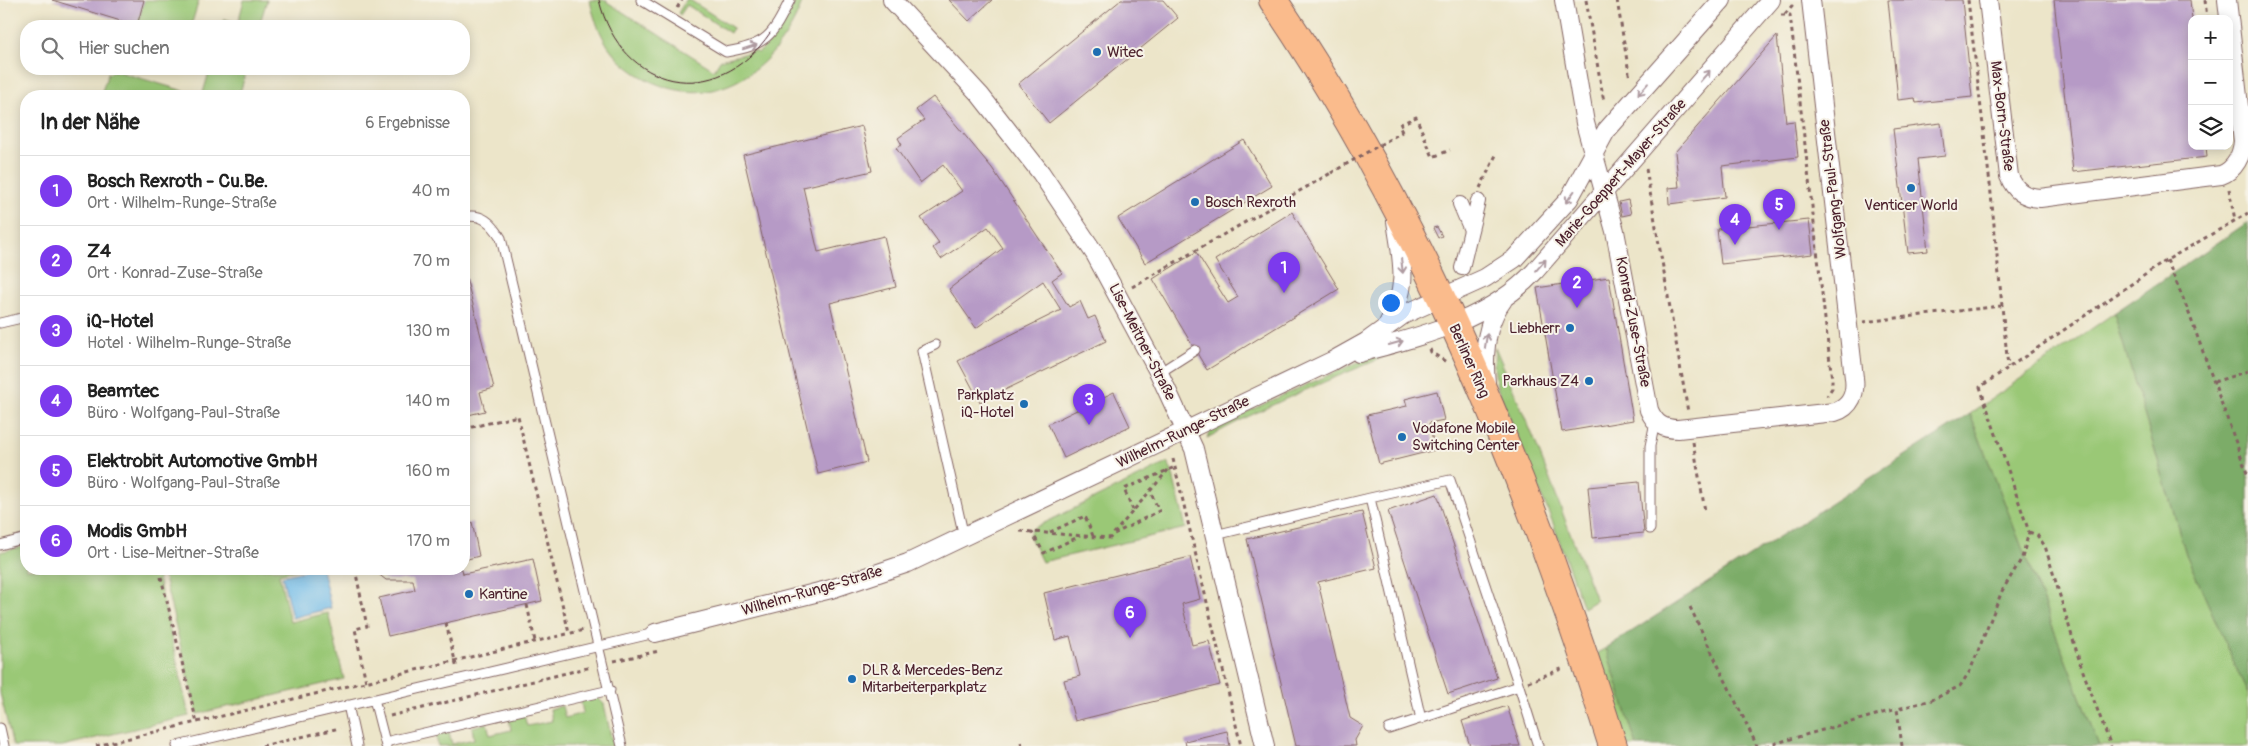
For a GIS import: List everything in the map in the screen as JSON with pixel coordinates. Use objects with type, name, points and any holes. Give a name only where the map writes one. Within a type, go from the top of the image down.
[{"type":"main road","name":"Berliner Ring","points":[[1273,0],[1335,96],[1393,203],[1453,324],[1553,564],[1613,746]]},
{"type":"street","name":"Lise-Meitner-Straße","points":[[892,0],[966,79],[1020,144],[1078,228],[1118,295],[1159,373],[1187,430],[1196,454],[1265,746]]},
{"type":"street","name":"Konrad-Zuse-Straße","points":[[1564,0],[1585,124],[1618,242],[1649,410],[1655,422]]},
{"type":"street","name":"Marie-Goeppert-Mayer-Straße","points":[[1441,300],[1492,274],[1521,252],[1569,199],[1579,184],[1606,132],[1722,0]]},
{"type":"street","name":"Marie-Goeppert-Mayer-Straße","points":[[1453,324],[1506,298],[1536,271],[1771,0]]},
{"type":"street","name":"Wolfgang-Paul-Straße","points":[[1689,421],[1840,410],[1851,400],[1855,390],[1811,0]]},
{"type":"street","name":"Max-Born-Straße","points":[[1988,0],[2008,170],[2016,189],[2029,197],[2040,198],[2221,175],[2229,171],[2239,158],[2242,147],[2242,134],[2227,0]]},
{"type":"street","points":[[1462,268],[1479,194]]},
{"type":"street","name":"Wilhelm-Runge-Straße","points":[[1384,330],[1396,310],[1403,286],[1393,203]]},
{"type":"street","points":[[1460,204],[1472,230]]},
{"type":"street","points":[[1489,407],[1485,369],[1486,340],[1494,316],[1506,298]]},
{"type":"street","name":"Wilhelm-Runge-Straße","points":[[655,632],[831,589],[908,562],[1332,361],[1366,342],[1403,315],[1441,300]]},
{"type":"street","name":"Wilhelm-Runge-Straße","points":[[1332,361],[1453,324]]},
{"type":"street","points":[[1655,422],[1671,429],[1689,421]]},
{"type":"lane","points":[[641,0],[726,52],[758,44],[768,36],[788,0]]},
{"type":"lane","points":[[470,216],[487,219],[501,238],[622,746]]},
{"type":"lane","points":[[0,323],[20,318]]},
{"type":"lane","points":[[935,345],[922,351],[964,537]]},
{"type":"lane","points":[[1159,373],[1195,350]]},
{"type":"lane","points":[[1650,529],[1650,446],[1655,422]]},
{"type":"lane","points":[[1215,534],[1450,480],[1538,746]]},
{"type":"lane","points":[[1370,498],[1421,719]]},
{"type":"lane","points":[[0,545],[20,540]]},
{"type":"lane","name":"Wilhelm-Runge-Straße","points":[[177,746],[655,632]]},
{"type":"lane","points":[[1389,728],[1518,686]]},
{"type":"lane","points":[[374,699],[385,744],[610,690]]},
{"type":"lane","points":[[348,706],[356,746]]},
{"type":"lane","points":[[0,728],[4,746]]},
{"type":"path","points":[[1586,0],[1604,102]]},
{"type":"path","points":[[1617,0],[1634,100]]},
{"type":"path","points":[[1784,15],[1796,0]]},
{"type":"path","points":[[1968,0],[1990,184],[2008,367]]},
{"type":"path","points":[[2205,0],[2207,15]]},
{"type":"path","points":[[1790,15],[1832,380],[1830,392],[1823,398]]},
{"type":"path","points":[[1118,295],[1282,199],[1402,132],[1399,125],[1416,117],[1433,157],[1450,150]]},
{"type":"path","points":[[1642,149],[1705,511]]},
{"type":"path","points":[[1479,194],[1496,155]]},
{"type":"path","points":[[1766,746],[1932,700],[1960,686],[1970,670],[1999,597],[2022,558],[2030,532],[1980,387],[2167,260],[2248,213]]},
{"type":"path","points":[[2167,260],[2187,308],[2248,476]]},
{"type":"path","points":[[1848,324],[2002,306]]},
{"type":"path","points":[[1431,352],[1441,358],[1448,366]]},
{"type":"path","points":[[2214,382],[2248,371]]},
{"type":"path","points":[[1689,421],[1698,412]]},
{"type":"path","points":[[470,428],[518,416],[569,633]]},
{"type":"path","points":[[1172,459],[1241,746]]},
{"type":"path","points":[[1133,510],[1124,489],[1174,467]]},
{"type":"path","points":[[1112,535],[1168,470]]},
{"type":"path","points":[[1020,531],[1110,538],[1112,535],[1159,510],[1150,491]]},
{"type":"path","points":[[1050,532],[1084,516],[1093,536]]},
{"type":"path","points":[[1032,531],[1044,553],[1080,535]]},
{"type":"path","points":[[2030,532],[2037,535],[2045,546],[2081,666],[2111,746]]},
{"type":"path","points":[[160,575],[200,740]]},
{"type":"path","points":[[356,575],[367,626],[355,629],[366,682]]},
{"type":"path","points":[[527,605],[535,641]]},
{"type":"path","points":[[1690,607],[1757,746]]},
{"type":"path","points":[[446,622],[455,660]]},
{"type":"path","points":[[96,746],[594,627]]},
{"type":"path","points":[[379,718],[659,650]]},
{"type":"path","points":[[1561,659],[1567,677]]},
{"type":"path","points":[[1518,686],[1564,668]]},
{"type":"path","points":[[1897,709],[1902,746]]},
{"type":"path","points":[[262,746],[352,725]]},
{"type":"green space","points":[[144,0],[199,0],[193,20],[139,20]]},
{"type":"green space","points":[[244,0],[267,0],[261,20],[239,20]]},
{"type":"green space","points":[[590,0],[607,0],[607,2],[714,70],[720,60],[755,51],[758,53],[775,36],[785,22],[796,0],[803,0],[789,30],[769,57],[743,78],[712,90],[697,92],[668,88],[654,83],[628,67],[617,57],[605,41],[597,24]]},
{"type":"green space","points":[[686,0],[690,0],[733,28],[730,33],[687,5],[680,15],[678,13]]},
{"type":"green space","points":[[108,75],[129,75],[180,90],[102,90]]},
{"type":"green space","points":[[208,75],[245,75],[241,90],[204,90]]},
{"type":"green space","points":[[2248,222],[2248,694],[2186,554],[2114,313]]},
{"type":"green space","points":[[2114,313],[2186,554],[2248,694],[2248,746],[2099,746],[1970,414]]},
{"type":"green space","points":[[1423,339],[1423,345],[1401,350],[1325,382],[1265,408],[1207,438],[1210,431],[1227,421],[1288,393],[1393,347]]},
{"type":"green space","points":[[1495,347],[1533,436],[1596,600],[1583,608],[1553,523],[1497,387],[1494,367]]},
{"type":"green space","points":[[1970,414],[2099,746],[1637,746],[1606,648]]},
{"type":"green space","points":[[1167,463],[1172,471],[1186,528],[1042,562],[1029,535],[1032,529]]},
{"type":"green space","points":[[20,547],[20,575],[157,575],[189,716],[62,746],[13,746],[0,693],[0,552]]},
{"type":"green space","points":[[163,575],[279,575],[290,622],[328,613],[344,679],[197,714]]},
{"type":"green space","points":[[1606,648],[1637,746],[1626,746],[1597,653]]},
{"type":"green space","points":[[596,696],[604,704],[613,746],[438,746],[436,735],[449,732],[452,744],[474,739],[472,727],[487,723],[490,735],[511,730],[509,718],[524,715],[527,726],[552,721],[550,709],[562,706],[565,718],[583,713],[580,697]]},
{"type":"water","points":[[323,575],[331,608],[292,618],[282,576]]},
{"type":"building","points":[[52,0],[144,0],[139,20],[117,20]]},
{"type":"building","points":[[949,0],[992,0],[969,21]]},
{"type":"building","name":"Witec","points":[[1121,0],[1163,0],[1178,18],[1049,123],[1018,84]]},
{"type":"building","points":[[1888,0],[1962,0],[1972,97],[1916,103],[1915,98],[1898,100]]},
{"type":"building","points":[[2054,0],[2190,0],[2192,15],[2188,15],[2188,150],[2206,150],[2207,157],[2073,172]]},
{"type":"building","points":[[1777,36],[1786,122],[1794,121],[1798,157],[1722,166],[1725,197],[1669,204],[1668,188],[1679,187],[1675,152]]},
{"type":"building","points":[[933,97],[992,168],[1062,273],[1052,280],[1069,307],[1080,301],[1088,319],[1095,316],[1106,341],[980,402],[958,361],[1061,310],[1043,281],[976,328],[949,289],[1003,248],[988,227],[941,259],[933,248],[939,243],[921,218],[962,191],[943,165],[920,183],[896,148],[902,145],[898,138],[924,120],[916,110]]},
{"type":"building","name":"Venticer World","points":[[1941,123],[1945,156],[1918,159],[1928,251],[1908,253],[1893,129]]},
{"type":"building","points":[[862,126],[872,171],[803,187],[818,252],[884,236],[896,287],[830,303],[867,462],[818,474],[743,155]]},
{"type":"building","name":"Bosch Rexroth","points":[[1244,140],[1272,186],[1145,263],[1118,218]]},
{"type":"building","points":[[1628,200],[1631,214],[1622,216],[1619,202]]},
{"type":"building","points":[[1292,212],[1339,289],[1207,370],[1153,279],[1196,252],[1228,303],[1238,297],[1215,260]]},
{"type":"building","points":[[1809,220],[1813,254],[1721,264],[1717,229]]},
{"type":"building","points":[[1437,227],[1442,236],[1438,238],[1433,228]]},
{"type":"building","name":"Parkhaus Z4","points":[[1609,277],[1633,420],[1562,432],[1537,288]]},
{"type":"building","points":[[470,293],[494,388],[480,392],[485,411],[470,415]]},
{"type":"building","name":"Vodafone Mobile Switching Center","points":[[1437,391],[1444,420],[1429,423],[1435,450],[1379,464],[1367,415],[1407,406],[1405,399]]},
{"type":"building","points":[[1114,392],[1130,426],[1064,458],[1048,424]]},
{"type":"building","points":[[1639,482],[1644,533],[1593,538],[1588,487]]},
{"type":"building","points":[[1437,494],[1497,678],[1448,694],[1388,511]]},
{"type":"building","points":[[1362,512],[1376,568],[1318,582],[1350,718],[1363,726],[1355,740],[1356,746],[1296,746],[1247,539]]},
{"type":"building","points":[[470,522],[472,522],[479,556],[470,558]]},
{"type":"building","points":[[1190,557],[1200,599],[1182,604],[1192,645],[1209,641],[1220,685],[1075,721],[1064,680],[1080,676],[1070,636],[1055,640],[1044,593]]},
{"type":"building","name":"Kantine","points":[[533,559],[542,601],[388,636],[379,598],[415,590],[413,580],[386,580],[380,575],[470,575],[470,572]]},
{"type":"building","points":[[1507,706],[1520,746],[1470,746],[1462,721]]},
{"type":"building","points":[[1227,731],[1230,746],[1186,746],[1185,741]]},
{"type":"tram line","points":[[599,0],[610,31],[628,55],[649,71],[673,80],[698,81],[724,74],[748,58],[770,33]]},
{"type":"place","name":"Witec","points":[[1097,52]]},
{"type":"place","name":"Venticer World","points":[[1911,188]]},
{"type":"place","name":"Bosch Rexroth","points":[[1195,202]]},
{"type":"place","name":"Elektrobit Automotive GmbH","points":[[1779,230]]},
{"type":"place","name":"Beamtec","points":[[1735,245]]},
{"type":"place","name":"Bosch Rexroth - Cu.Be.","points":[[1284,293]]},
{"type":"place","name":"Z4","points":[[1577,308]]},
{"type":"place","name":"Liebherr","points":[[1570,328]]},
{"type":"place","name":"Parkhaus Z4","points":[[1589,381]]},
{"type":"place","name":"Parkplatz iQ-Hotel","points":[[1024,404]]},
{"type":"place","name":"iQ-Hotel","points":[[1089,425]]},
{"type":"place","name":"Vodafone Mobile Switching Center","points":[[1402,437]]},
{"type":"place","name":"Kantine","points":[[469,594]]},
{"type":"place","name":"Modis GmbH","points":[[1130,638]]},
{"type":"place","name":"DLR & Mercedes-Benz Mitarbeiterparkplatz","points":[[852,679]]}]
